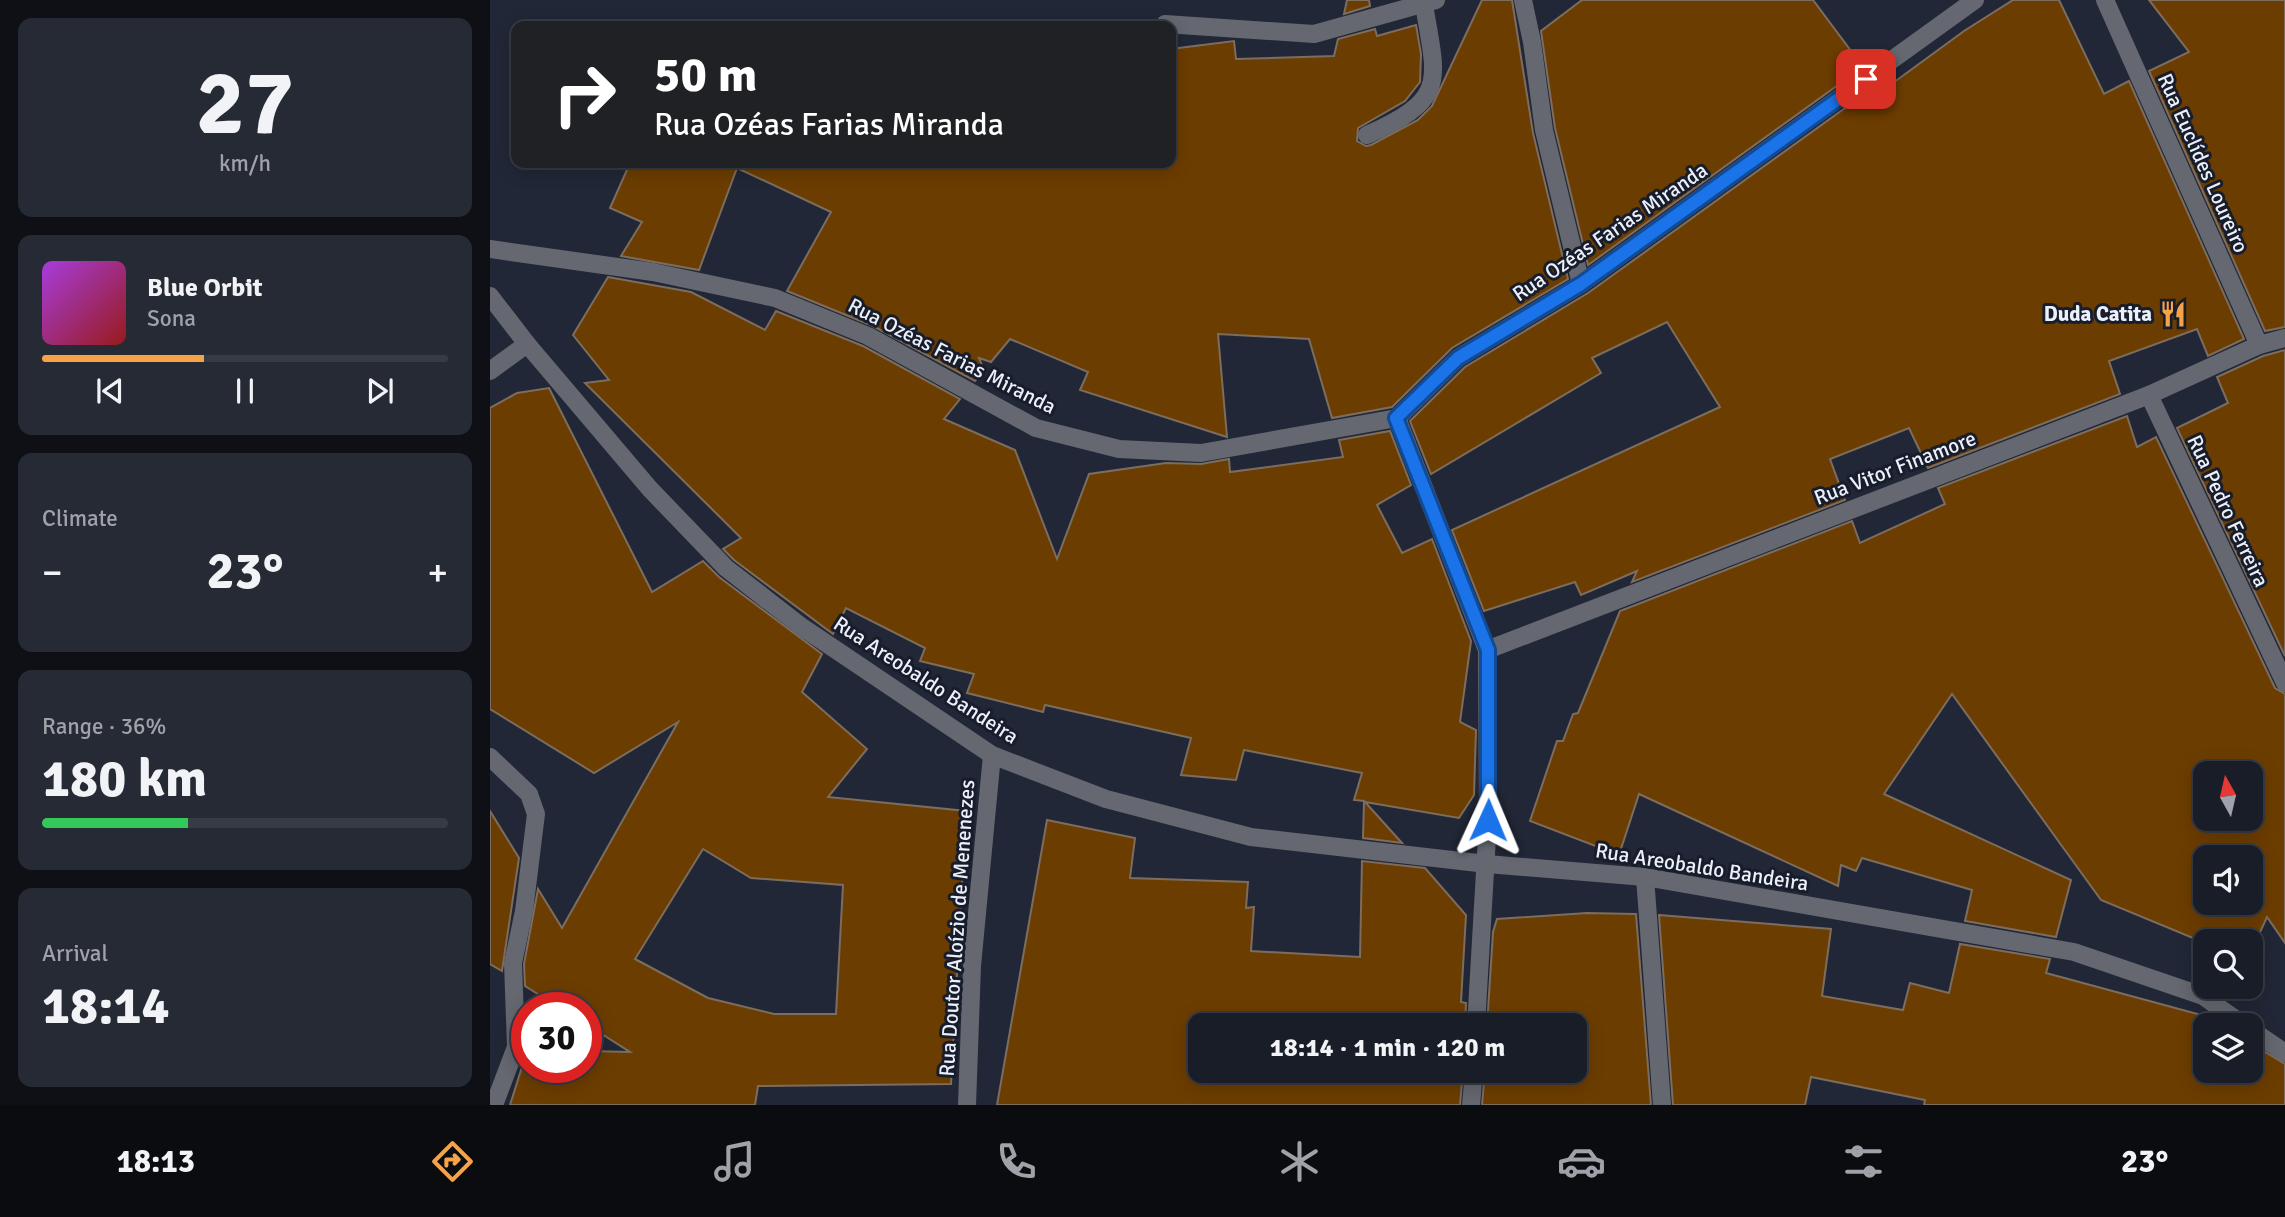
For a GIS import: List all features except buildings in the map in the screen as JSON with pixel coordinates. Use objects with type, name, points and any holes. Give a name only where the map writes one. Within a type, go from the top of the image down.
[{"type":"street","points":[[1523,0],[1532,42],[1544,130],[1581,284]]},
{"type":"street","name":"Rua Ozéas Farias Miranda","points":[[490,249],[653,272],[775,298],[869,336],[1036,428],[1119,449],[1201,453],[1396,418],[1458,358],[1581,284],[1975,0]]},
{"type":"street","name":"Rua Euclídes Loureiro","points":[[2105,0],[2259,345]]},
{"type":"street","points":[[1176,25],[1314,34],[1430,2],[1436,72],[1430,93],[1400,120],[1367,135]]},
{"type":"street","name":"Rua Areobaldo Bandeira","points":[[490,296],[527,344],[650,489],[726,568],[802,627],[992,755],[1106,799],[1251,837],[1487,864],[1645,877],[2074,952],[2203,996],[2227,1013]]},
{"type":"street","name":"Rua Vitor Finamore","points":[[1488,650],[2149,395],[2259,345],[2285,338]]},
{"type":"street","points":[[490,371],[527,344]]},
{"type":"street","name":"Rua Pedro Ferreira","points":[[2149,395],[2285,683]]},
{"type":"street","points":[[1396,418],[1488,650],[1487,864],[1477,1013]]},
{"type":"street","name":"Rua Doutor Aloízio de Menenezes","points":[[967,1105],[972,966],[992,755]]},
{"type":"street","points":[[490,757],[529,794],[536,814],[524,911],[513,963],[516,1047],[495,1105]]},
{"type":"street","points":[[1645,877],[1662,1105]]},
{"type":"street","points":[[2263,1038],[2285,1054]]},
{"type":"street","points":[[1471,1105],[1473,1083]]},
{"type":"place","name":"Duda Catita","points":[[2173,314]]},
{"type":"route","points":[[1488,820],[1488,650],[1396,418],[1458,358],[1581,284],[1866,79]]}]
